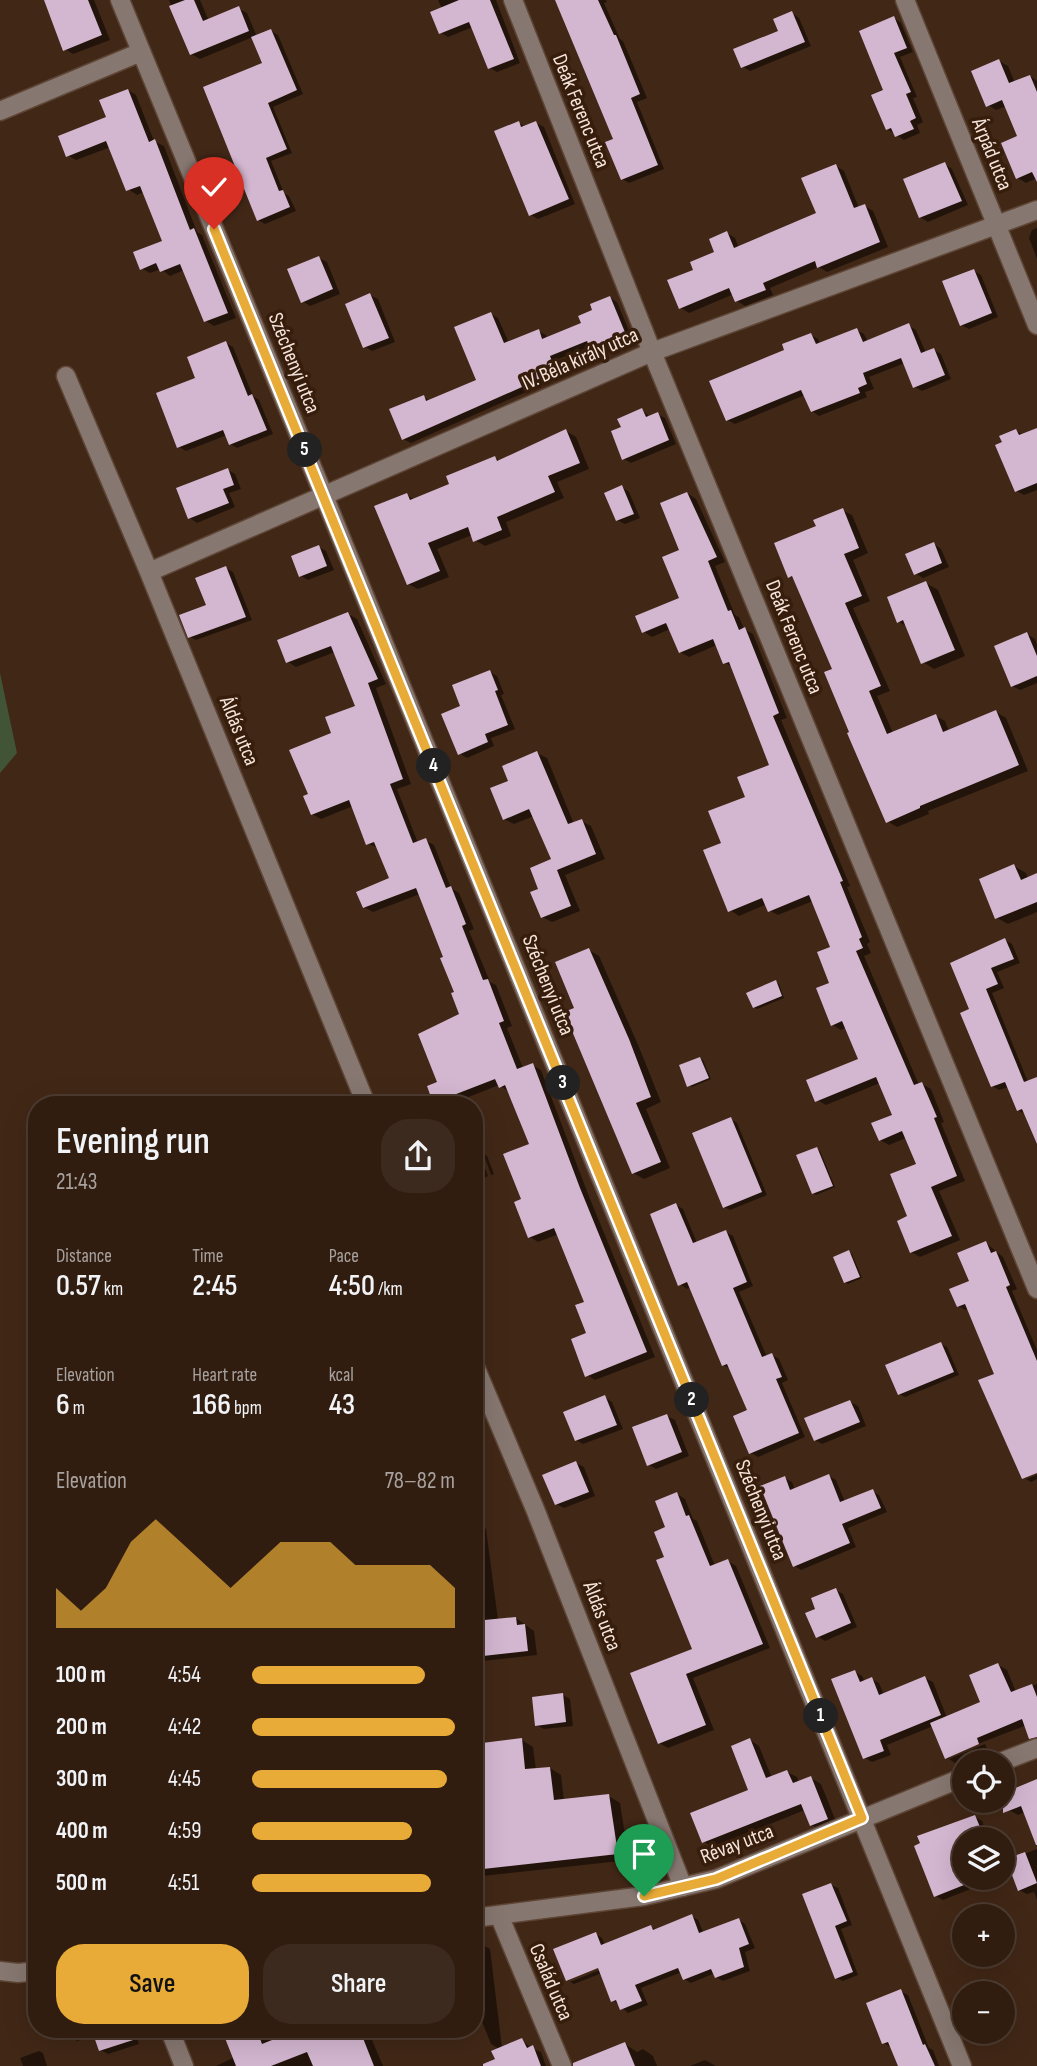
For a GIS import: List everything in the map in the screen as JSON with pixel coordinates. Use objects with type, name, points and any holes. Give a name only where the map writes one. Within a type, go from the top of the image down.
[{"type":"street","name":"Széchenyi utca","points":[[120,0],[962,2066]]},
{"type":"street","name":"Deák Ferenc utca","points":[[513,0],[652,352],[1037,1289]]},
{"type":"street","name":"Árpád utca","points":[[905,0],[1037,325]]},
{"type":"street","points":[[0,111],[141,52]]},
{"type":"street","name":"IV. Béla király utca","points":[[149,572],[652,352],[1037,210]]},
{"type":"street","name":"Áldás utca","points":[[66,376],[363,1096]]},
{"type":"street","name":"Áldás utca","points":[[483,1385],[536,1509],[683,1886]]},
{"type":"street","points":[[1015,1757],[1037,1748]]},
{"type":"street","name":"Révay utca","points":[[483,1917],[644,1896],[716,1879],[952,1782]]},
{"type":"street","name":"Család utca","points":[[499,1915],[562,2066]]},
{"type":"street","points":[[0,1971],[28,1972]]},
{"type":"street","points":[[173,2038],[184,2066]]},
{"type":"green space","points":[[0,673],[17,753],[0,773]]},
{"type":"building","points":[[44,0],[88,0],[102,35],[63,51]]},
{"type":"building","points":[[185,0],[194,0],[203,21],[239,6],[249,31],[190,55],[169,6]]},
{"type":"building","points":[[459,0],[490,0],[514,59],[488,69],[469,22],[439,34],[430,12]]},
{"type":"building","points":[[555,0],[598,0],[616,35],[640,94],[631,98],[658,165],[621,180],[605,142],[613,139]]},
{"type":"building","points":[[792,11],[805,42],[741,68],[733,49],[778,31],[773,19]]},
{"type":"building","points":[[894,16],[907,48],[894,53],[911,92],[906,94],[916,118],[910,121],[914,129],[895,137],[891,128],[886,130],[871,95],[883,90],[859,31]]},
{"type":"building","points":[[271,29],[297,90],[268,103],[287,149],[266,158],[279,191],[283,190],[290,207],[257,221],[203,87],[262,63],[251,37]]},
{"type":"building","points":[[999,59],[1009,83],[1030,75],[1037,92],[1037,182],[1032,172],[1016,179],[1001,143],[1017,136],[1002,100],[986,107],[971,71]]},
{"type":"building","points":[[128,89],[149,142],[155,139],[190,230],[194,228],[228,313],[204,322],[180,264],[160,272],[156,263],[140,270],[133,252],[162,241],[140,186],[126,191],[106,141],[66,157],[58,136],[106,117],[99,100]]},
{"type":"building","points":[[519,121],[521,127],[536,121],[569,199],[529,216],[494,131]]},
{"type":"building","points":[[945,162],[962,201],[919,218],[903,179]]},
{"type":"building","points":[[836,164],[854,208],[865,204],[880,242],[817,268],[815,261],[763,283],[766,290],[735,302],[729,288],[679,309],[667,280],[693,270],[690,262],[714,252],[709,239],[727,231],[734,248],[816,213],[801,178]]},
{"type":"building","points":[[319,256],[333,289],[301,303],[287,269]]},
{"type":"building","points":[[974,269],[992,313],[960,326],[942,281]]},
{"type":"building","points":[[370,293],[389,338],[363,348],[345,304]]},
{"type":"building","points":[[610,296],[629,342],[609,350],[607,346],[591,352],[587,341],[550,356],[556,372],[402,440],[389,409],[424,395],[426,401],[476,380],[454,327],[491,312],[504,343],[539,329],[542,339],[581,323],[578,316],[592,310],[590,304]]},
{"type":"building","points":[[909,323],[921,353],[934,348],[945,375],[913,388],[901,358],[863,373],[867,384],[858,388],[860,393],[811,412],[801,390],[726,421],[709,381],[784,350],[782,344],[811,333],[816,344],[857,328],[863,342]]},
{"type":"building","points":[[226,341],[248,396],[252,394],[267,430],[229,445],[223,430],[177,448],[156,393],[195,378],[187,357]]},
{"type":"building","points":[[642,408],[646,417],[658,412],[669,440],[622,460],[611,431],[621,427],[617,419]]},
{"type":"building","points":[[1037,428],[1037,483],[1015,492],[995,445],[1002,442],[999,436],[1016,429],[1019,435]]},
{"type":"building","points":[[566,429],[580,463],[548,476],[555,492],[497,517],[502,530],[473,542],[468,527],[428,543],[440,571],[407,585],[374,506],[407,493],[410,500],[449,484],[446,476],[495,456],[497,461]]},
{"type":"building","points":[[228,468],[234,485],[223,489],[229,503],[188,519],[176,488]]},
{"type":"building","points":[[622,485],[634,514],[616,521],[604,493]]},
{"type":"building","points":[[687,492],[717,557],[708,561],[728,611],[731,610],[739,630],[745,627],[779,713],[773,716],[843,881],[840,882],[862,937],[859,939],[863,948],[856,951],[914,1085],[922,1082],[957,1176],[931,1187],[952,1236],[910,1253],[897,1221],[907,1216],[890,1174],[916,1164],[902,1131],[879,1141],[871,1123],[892,1115],[876,1077],[815,1102],[806,1080],[858,1059],[842,1021],[831,1026],[816,988],[829,983],[817,952],[830,947],[809,895],[768,912],[762,898],[728,912],[703,850],[721,843],[708,811],[745,797],[737,777],[769,765],[729,662],[723,664],[713,639],[679,653],[666,623],[642,633],[635,616],[679,598],[662,557],[679,550],[660,503]]},
{"type":"building","points":[[843,508],[859,548],[844,554],[862,596],[845,603],[881,686],[869,691],[887,734],[936,714],[943,732],[996,710],[1019,765],[886,823],[824,672],[832,669],[792,576],[788,578],[774,543],[816,526],[813,520]]},
{"type":"building","points":[[934,542],[942,563],[914,575],[905,554]]},
{"type":"building","points":[[319,545],[327,566],[299,577],[291,556]]},
{"type":"building","points":[[226,566],[246,617],[188,638],[179,615],[206,605],[195,578]]},
{"type":"building","points":[[926,581],[955,650],[921,664],[903,620],[897,623],[887,597]]},
{"type":"building","points":[[348,612],[378,679],[368,683],[403,779],[390,784],[413,843],[426,838],[446,888],[451,886],[466,924],[462,926],[483,980],[488,979],[504,1021],[499,1023],[517,1069],[533,1063],[580,1188],[647,1352],[585,1377],[571,1339],[586,1333],[575,1305],[584,1302],[554,1228],[528,1238],[514,1202],[521,1199],[503,1154],[529,1144],[505,1085],[499,1088],[495,1079],[451,1096],[431,1096],[427,1086],[437,1082],[418,1034],[459,1014],[451,993],[454,992],[440,958],[443,957],[416,888],[363,908],[356,892],[389,878],[374,842],[366,845],[349,800],[311,815],[303,796],[308,794],[289,750],[331,733],[325,717],[355,706],[331,646],[286,663],[277,640]]},
{"type":"building","points":[[1027,632],[1037,656],[1037,676],[1011,687],[994,646]]},
{"type":"building","points":[[490,670],[508,725],[485,734],[488,742],[458,755],[441,714],[460,706],[452,685]]},
{"type":"building","points":[[537,751],[568,824],[582,819],[596,854],[557,870],[571,906],[541,918],[530,892],[538,889],[530,868],[551,859],[529,809],[503,820],[490,788],[508,781],[502,766]]},
{"type":"building","points":[[1014,864],[1021,880],[1037,873],[1037,902],[995,919],[979,879]]},
{"type":"building","points":[[1005,938],[1014,959],[991,968],[998,984],[986,989],[1024,1082],[1037,1077],[1037,1144],[1022,1109],[1017,1111],[1005,1082],[991,1087],[960,1013],[969,1009],[950,963]]},
{"type":"building","points":[[589,948],[651,1097],[636,1103],[661,1162],[632,1174],[564,1012],[574,1008],[555,962]]},
{"type":"building","points":[[776,980],[782,996],[753,1008],[746,993]]},
{"type":"building","points":[[700,1057],[709,1078],[687,1087],[679,1065]]},
{"type":"building","points":[[731,1117],[762,1192],[723,1208],[692,1133]]},
{"type":"building","points":[[817,1147],[833,1186],[812,1194],[796,1155]]},
{"type":"building","points":[[676,1203],[693,1243],[726,1230],[747,1282],[733,1288],[762,1357],[772,1353],[782,1377],[776,1379],[799,1433],[749,1454],[733,1416],[747,1410],[727,1364],[722,1366],[687,1282],[678,1286],[650,1214]]},
{"type":"building","points":[[986,1241],[991,1253],[996,1251],[1010,1285],[1006,1287],[1037,1361],[1037,1473],[1022,1479],[978,1380],[994,1374],[965,1304],[957,1307],[949,1289],[969,1281],[957,1253]]},
{"type":"building","points":[[849,1250],[860,1277],[844,1283],[833,1257]]},
{"type":"building","points":[[941,1342],[954,1372],[898,1395],[885,1365]]},
{"type":"building","points":[[605,1395],[617,1425],[575,1441],[563,1412]]},
{"type":"building","points":[[850,1400],[860,1422],[814,1441],[804,1418]]},
{"type":"building","points":[[667,1414],[682,1452],[647,1466],[632,1427]]},
{"type":"building","points":[[576,1461],[589,1492],[555,1505],[542,1475]]},
{"type":"building","points":[[829,1474],[840,1502],[873,1489],[881,1508],[842,1524],[850,1543],[793,1567],[760,1486],[785,1476],[790,1490]]},
{"type":"building","points":[[677,1492],[710,1566],[728,1559],[763,1644],[686,1674],[706,1725],[658,1744],[630,1673],[692,1649],[656,1560],[664,1557],[654,1532],[665,1527],[655,1501]]},
{"type":"building","points":[[836,1588],[851,1623],[816,1638],[805,1613],[815,1609],[811,1598]]},
{"type":"building","points":[[516,1617],[517,1625],[525,1624],[528,1651],[483,1656],[483,1620]]},
{"type":"building","points":[[998,1663],[1011,1692],[1032,1684],[1037,1697],[1037,1737],[1029,1739],[1022,1719],[977,1738],[979,1744],[965,1750],[952,1750],[952,1756],[945,1759],[930,1723],[980,1702],[969,1675]]},
{"type":"building","points":[[855,1670],[860,1682],[872,1677],[879,1695],[925,1676],[941,1715],[880,1740],[884,1751],[863,1759],[831,1679]]},
{"type":"building","points":[[563,1693],[566,1722],[535,1726],[532,1697]]},
{"type":"building","points":[[522,1738],[525,1769],[550,1767],[554,1800],[609,1794],[618,1854],[483,1869],[483,1743]]},
{"type":"building","points":[[750,1738],[766,1778],[787,1770],[793,1783],[811,1776],[828,1819],[810,1826],[801,1804],[702,1843],[690,1813],[748,1790],[731,1746]]},
{"type":"building","points":[[1037,1779],[1037,1845],[1021,1806],[1015,1808],[1015,1788]]},
{"type":"building","points":[[975,1815],[980,1827],[952,1827],[952,1890],[934,1897],[914,1846],[920,1843],[917,1836]]},
{"type":"building","points":[[1025,1852],[1037,1883],[1018,1891],[1015,1883],[1015,1856]]},
{"type":"building","points":[[831,1883],[847,1921],[835,1926],[853,1972],[835,1979],[802,1894]]},
{"type":"building","points":[[692,1914],[699,1933],[739,1918],[749,1944],[739,1948],[744,1967],[715,1978],[711,1969],[683,1980],[678,1968],[635,1985],[642,2001],[620,2010],[616,2000],[611,2002],[598,1968],[566,1981],[553,1949],[596,1932],[601,1945],[651,1925],[653,1930]]},
{"type":"building","points":[[901,1989],[923,2045],[925,2044],[935,2066],[898,2066],[888,2042],[882,2044],[866,2003]]},
{"type":"building","points":[[94,2038],[139,2038],[99,2051]]},
{"type":"building","points":[[225,2038],[260,2038],[262,2044],[277,2038],[363,2038],[374,2066],[313,2066],[307,2052],[271,2066],[236,2066]]},
{"type":"building","points":[[522,2038],[527,2048],[533,2045],[541,2066],[483,2066],[495,2059],[491,2051]]},
{"type":"building","points":[[625,2042],[635,2066],[573,2066],[573,2063]]},
{"type":"route","points":[[214,229],[862,1818],[716,1879],[644,1896]]}]
